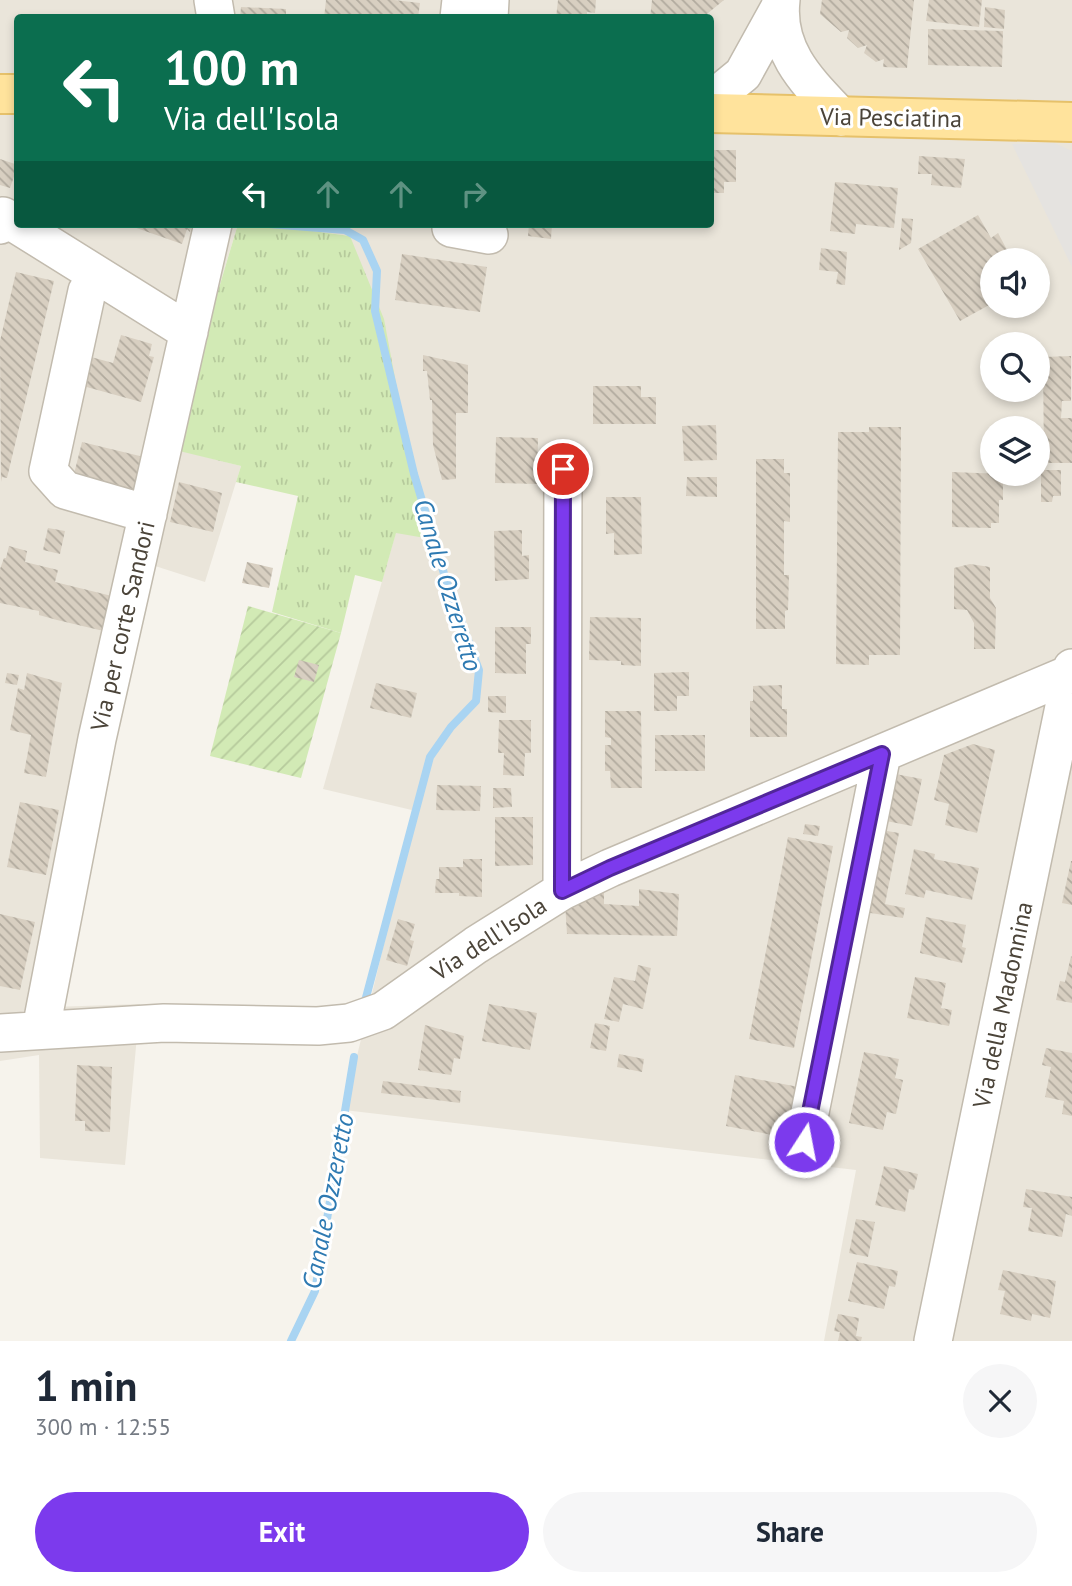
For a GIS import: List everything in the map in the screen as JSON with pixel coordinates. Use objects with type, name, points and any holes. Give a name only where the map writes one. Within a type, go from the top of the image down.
[{"type":"main road","name":"Via Pesciatina","points":[[714,114],[1072,122]]},
{"type":"street","points":[[780,4],[784,40],[792,60],[841,117]]},
{"type":"street","points":[[714,98],[743,74],[780,4]]},
{"type":"street","points":[[743,74],[750,96],[766,116],[782,91],[792,60]]},
{"type":"street","points":[[0,225],[3,216],[14,223]]},
{"type":"street","points":[[22,228],[189,332]]},
{"type":"street","name":"Via per corte Sandori","points":[[41,1029],[97,739],[213,228]]},
{"type":"street","points":[[451,228],[489,235]]},
{"type":"street","points":[[87,291],[48,471],[65,490],[148,514]]},
{"type":"street","points":[[562,891],[563,469]]},
{"type":"street","name":"Via dell'Isola","points":[[0,1033],[164,1023],[318,1026],[349,1023],[383,1011],[476,945],[562,891],[610,868],[1072,672]]},
{"type":"street","name":"Via della Madonnina","points":[[933,1341],[1072,672]]},
{"type":"street","points":[[804,1142],[882,754]]},
{"type":"shaded area","points":[[0,0],[1072,0],[1072,1341],[824,1341],[856,1170],[344,1110],[416,811],[323,789],[396,532],[425,537],[350,236],[291,228],[714,228],[714,14],[14,14],[14,228],[237,228],[171,448],[241,466],[205,582],[152,565],[53,1007],[140,1004],[125,1165],[40,1158],[39,1055],[0,1061]]},
{"type":"shaded area","points":[[1054,143],[1072,151],[1072,267],[1012,144]]},
{"type":"green space","points":[[237,228],[291,228],[350,236],[384,319],[425,538],[396,533],[382,582],[355,575],[341,633],[272,612],[298,496],[236,482],[241,466],[171,449]]},
{"type":"green space","points":[[248,606],[341,633],[301,778],[210,756]]},
{"type":"building","points":[[326,0],[394,0],[420,3],[419,14],[324,14]]},
{"type":"building","points":[[558,0],[596,0],[595,13],[556,14]]},
{"type":"building","points":[[652,0],[724,0],[707,14],[650,14]]},
{"type":"building","points":[[822,0],[914,0],[907,68],[883,67],[884,59],[876,62],[864,53],[867,45],[858,48],[847,38],[849,30],[841,32],[820,14]]},
{"type":"building","points":[[929,0],[982,0],[979,27],[926,21]]},
{"type":"building","points":[[241,7],[286,9],[286,14],[240,14]]},
{"type":"building","points":[[985,7],[1005,10],[1004,29],[984,27]]},
{"type":"building","points":[[928,29],[1003,31],[1002,67],[928,65]]},
{"type":"building","points":[[714,150],[736,150],[736,182],[724,182],[724,193],[714,193]]},
{"type":"building","points":[[919,156],[965,159],[961,188],[931,185],[932,174],[918,174]]},
{"type":"building","points":[[0,159],[14,164],[14,176],[10,188],[0,185]]},
{"type":"building","points":[[835,182],[898,188],[894,228],[856,224],[855,234],[830,231]]},
{"type":"building","points":[[978,215],[991,238],[998,233],[1006,248],[980,248],[980,310],[960,321],[918,249]]},
{"type":"building","points":[[902,218],[913,219],[911,243],[899,250]]},
{"type":"building","points":[[136,228],[191,228],[190,232],[187,229],[182,244]]},
{"type":"building","points":[[529,228],[552,228],[551,239],[528,236]]},
{"type":"building","points":[[821,248],[847,252],[845,285],[836,284],[838,272],[819,270]]},
{"type":"building","points":[[402,254],[487,267],[480,312],[395,300]]},
{"type":"building","points":[[16,272],[54,281],[7,478],[2,477],[1,482],[0,341]]},
{"type":"building","points":[[121,335],[152,344],[149,356],[154,357],[141,402],[83,386],[91,357],[113,363]]},
{"type":"building","points":[[423,355],[468,365],[468,413],[456,413],[456,479],[442,480],[433,445],[432,400],[427,371],[423,371]]},
{"type":"building","points":[[1071,356],[1071,401],[1062,401],[1061,418],[1072,418],[1072,463],[1050,463],[1050,416],[1044,416],[1043,402],[1050,402],[1050,357]]},
{"type":"building","points":[[593,386],[641,386],[641,397],[656,397],[656,424],[593,424]]},
{"type":"building","points":[[716,425],[717,460],[684,461],[682,426]]},
{"type":"building","points":[[869,427],[901,427],[900,655],[869,655],[869,665],[836,664],[838,432],[869,432]]},
{"type":"building","points":[[496,437],[538,438],[537,484],[495,483]]},
{"type":"building","points":[[82,442],[148,458],[139,495],[73,478]]},
{"type":"building","points":[[756,459],[784,459],[784,473],[790,473],[790,522],[784,521],[784,575],[789,575],[785,629],[756,629]]},
{"type":"building","points":[[1050,470],[1061,470],[1061,496],[1053,496],[1052,502],[1041,502],[1041,486],[1050,486]]},
{"type":"building","points":[[952,472],[980,473],[980,486],[1003,486],[1003,500],[999,500],[999,523],[991,523],[991,528],[952,527]]},
{"type":"building","points":[[687,477],[717,477],[717,497],[686,496]]},
{"type":"building","points":[[179,482],[222,493],[213,532],[170,522]]},
{"type":"building","points":[[606,497],[641,497],[642,554],[614,555],[614,533],[606,534]]},
{"type":"building","points":[[48,528],[65,531],[60,554],[43,550]]},
{"type":"building","points":[[522,530],[522,556],[529,555],[529,579],[495,581],[494,531]]},
{"type":"building","points":[[9,546],[27,551],[25,562],[58,570],[55,582],[120,598],[112,633],[39,615],[39,611],[0,603],[0,569]]},
{"type":"building","points":[[247,562],[273,568],[269,588],[242,583]]},
{"type":"building","points":[[970,564],[990,567],[990,598],[996,608],[995,649],[974,649],[974,623],[967,610],[954,609],[954,568]]},
{"type":"building","points":[[590,617],[641,618],[641,666],[621,665],[621,661],[589,660]]},
{"type":"building","points":[[495,627],[531,627],[531,644],[526,644],[526,674],[495,673]]},
{"type":"building","points":[[299,660],[319,665],[314,682],[294,677]]},
{"type":"building","points":[[689,672],[689,696],[677,696],[677,711],[654,711],[654,673]]},
{"type":"building","points":[[7,673],[19,675],[17,685],[5,683]]},
{"type":"building","points":[[27,673],[62,683],[46,777],[24,773],[31,735],[10,730],[18,688],[24,690]]},
{"type":"building","points":[[376,683],[417,693],[411,718],[370,708]]},
{"type":"building","points":[[782,685],[782,709],[787,709],[787,737],[750,737],[750,701],[753,701],[753,686]]},
{"type":"building","points":[[488,696],[506,696],[506,713],[488,712]]},
{"type":"building","points":[[605,711],[641,711],[642,788],[611,788],[610,771],[605,771],[605,745],[611,745],[611,738],[605,737]]},
{"type":"building","points":[[499,720],[531,720],[531,753],[525,753],[524,776],[503,775],[504,753],[498,753]]},
{"type":"building","points":[[655,735],[705,735],[705,771],[655,771]]},
{"type":"building","points":[[973,744],[995,750],[977,833],[945,825],[949,804],[934,800],[944,755]]},
{"type":"building","points":[[890,773],[922,779],[912,826],[881,820]]},
{"type":"building","points":[[437,785],[481,786],[480,811],[436,810]]},
{"type":"building","points":[[493,788],[511,788],[512,807],[493,808]]},
{"type":"building","points":[[20,802],[59,810],[46,875],[7,867]]},
{"type":"building","points":[[495,817],[533,817],[533,865],[495,866]]},
{"type":"building","points":[[805,824],[820,826],[818,836],[803,834]]},
{"type":"building","points":[[881,830],[899,833],[885,904],[905,908],[903,918],[864,912]]},
{"type":"building","points":[[788,837],[833,846],[794,1048],[749,1039]]},
{"type":"building","points":[[914,849],[935,854],[934,859],[979,868],[972,900],[926,890],[924,898],[905,894]]},
{"type":"building","points":[[463,859],[482,859],[482,897],[435,893],[439,867],[463,867]]},
{"type":"building","points":[[1072,861],[1072,905],[1062,903]]},
{"type":"building","points":[[639,889],[679,894],[677,936],[567,934],[565,903],[604,891],[604,904],[639,906]]},
{"type":"building","points":[[0,914],[35,922],[20,990],[0,986]]},
{"type":"building","points":[[926,917],[966,925],[962,947],[966,948],[962,963],[920,953]]},
{"type":"building","points":[[398,919],[415,924],[410,940],[414,941],[407,966],[386,960]]},
{"type":"building","points":[[1071,956],[1072,1003],[1056,1000],[1060,981],[1065,982]]},
{"type":"building","points":[[638,965],[651,968],[643,1009],[623,1004],[619,1022],[604,1019],[614,977],[635,981]]},
{"type":"building","points":[[915,977],[946,983],[941,1008],[952,1010],[949,1026],[907,1018]]},
{"type":"building","points":[[489,1004],[537,1013],[530,1050],[482,1041]]},
{"type":"building","points":[[595,1023],[610,1026],[606,1051],[590,1048]]},
{"type":"building","points":[[425,1025],[464,1036],[460,1059],[454,1058],[451,1075],[418,1070]]},
{"type":"building","points":[[1046,1048],[1072,1053],[1072,1116],[1062,1114],[1064,1101],[1045,1097],[1051,1067],[1042,1065]]},
{"type":"building","points":[[864,1052],[899,1059],[895,1078],[903,1080],[896,1114],[887,1112],[883,1130],[849,1123]]},
{"type":"building","points":[[619,1054],[644,1059],[642,1072],[617,1067]]},
{"type":"building","points":[[77,1065],[112,1067],[110,1132],[85,1131],[85,1121],[75,1121]]},
{"type":"building","points":[[735,1075],[804,1088],[794,1139],[726,1126]]},
{"type":"building","points":[[383,1081],[461,1091],[460,1103],[381,1093]]},
{"type":"building","points":[[884,1166],[918,1174],[914,1190],[909,1189],[905,1212],[875,1205]]},
{"type":"building","points":[[1026,1189],[1072,1197],[1072,1216],[1066,1214],[1062,1237],[1028,1231],[1032,1208],[1023,1207]]},
{"type":"building","points":[[856,1219],[875,1222],[868,1257],[849,1253]]},
{"type":"building","points":[[857,1262],[898,1271],[895,1287],[889,1286],[884,1309],[848,1301]]},
{"type":"building","points":[[1003,1270],[1056,1281],[1050,1318],[1032,1314],[1031,1321],[1000,1314],[1005,1291],[998,1290]]},
{"type":"building","points":[[838,1314],[859,1318],[856,1336],[862,1337],[861,1341],[838,1341],[840,1332],[834,1331]]},
{"type":"waterway","name":"Canale Ozzeretto","points":[[320,228],[345,230],[363,240],[377,271],[375,311],[414,474],[445,577],[479,670],[476,701],[451,727],[430,757],[364,1005]]},
{"type":"waterway","name":"Canale Ozzeretto","points":[[291,1341],[315,1291],[354,1057]]},
{"type":"route","points":[[563,469],[562,891],[610,868],[882,754],[804,1142]]}]
